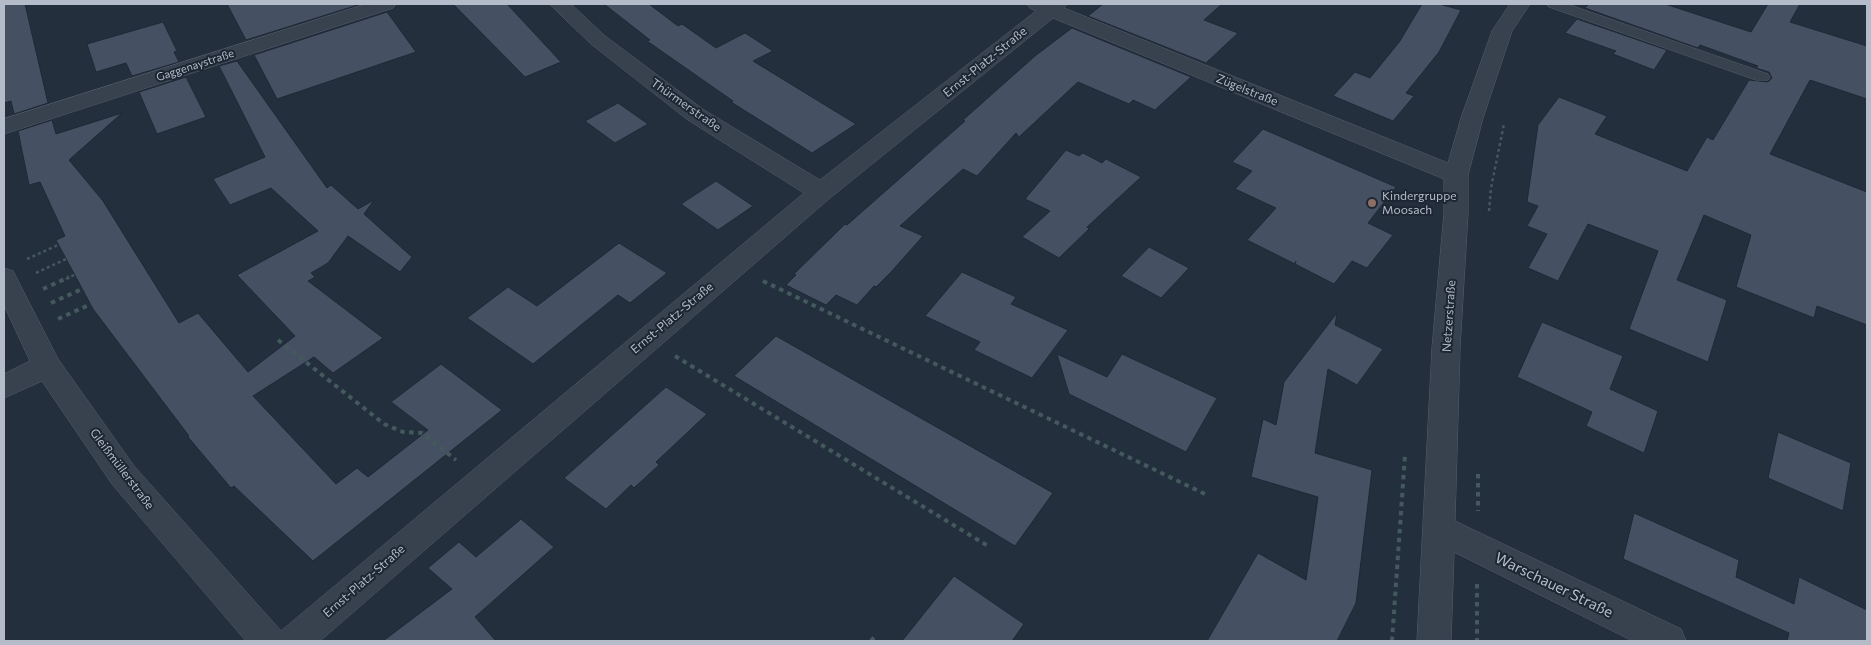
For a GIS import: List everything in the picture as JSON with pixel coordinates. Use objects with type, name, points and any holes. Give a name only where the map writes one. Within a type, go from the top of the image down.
[{"type":"street","name":"Gaggenaystraße","points":[[4,127],[386,4]]},
{"type":"street","name":"Thürmerstraße","points":[[560,4],[598,40],[696,115],[821,192]]},
{"type":"street","name":"Netzerstraße","points":[[1434,641],[1446,348],[1456,213],[1456,175],[1472,118],[1502,31],[1520,4]]},
{"type":"street","name":"Ernst-Platz-Straße","points":[[294,641],[821,192],[1048,6]]},
{"type":"street","name":"Zügelstraße","points":[[1048,6],[1456,175]]},
{"type":"street","name":"Gleißmüllerstraße","points":[[4,278],[47,366],[134,490],[268,641]]},
{"type":"street","points":[[4,386],[47,366]]},
{"type":"street","name":"Warschauer Straße","points":[[1439,529],[1669,641]]},
{"type":"lane","points":[[1554,4],[1762,77]]},
{"type":"path","points":[[1489,212],[1491,188],[1505,120]]},
{"type":"path","points":[[31,257],[58,245]]},
{"type":"path","points":[[39,272],[66,260]]},
{"type":"path","points":[[734,266],[1207,495]]},
{"type":"path","points":[[48,287],[74,274]]},
{"type":"path","points":[[56,301],[82,288]]},
{"type":"path","points":[[65,316],[91,304]]},
{"type":"path","points":[[647,339],[988,546]]},
{"type":"path","points":[[278,340],[367,412],[394,429],[403,432],[422,433],[483,480]]},
{"type":"path","points":[[1477,641],[1478,470]]},
{"type":"path","points":[[871,641],[875,636]]},
{"type":"building","points":[[4,4],[25,4],[48,103],[14,114],[11,101],[4,103]]},
{"type":"building","points":[[227,4],[361,4],[246,40]]},
{"type":"building","points":[[453,4],[507,4],[561,62],[525,77]]},
{"type":"building","points":[[604,4],[649,4],[678,26],[682,24],[716,48],[745,33],[773,51],[753,61],[856,124],[812,153],[731,102],[733,101],[647,41],[650,40]]},
{"type":"building","points":[[1103,4],[1222,4],[1204,20],[1238,33],[1206,63],[1088,16]]},
{"type":"building","points":[[1422,4],[1439,4],[1461,10],[1439,52],[1406,93],[1414,96],[1393,121],[1333,96],[1355,72],[1370,78],[1400,41]]},
{"type":"building","points":[[1589,4],[1665,4],[1751,32],[1768,4],[1800,4],[1790,22],[1867,46],[1867,99],[1810,80],[1770,154],[1867,192],[1867,325],[1817,306],[1814,318],[1736,287],[1751,235],[1704,215],[1677,280],[1727,300],[1708,362],[1629,329],[1658,251],[1588,224],[1558,281],[1528,268],[1547,234],[1527,226],[1538,206],[1527,202],[1538,125],[1559,97],[1607,116],[1595,134],[1687,171],[1707,137],[1713,140],[1749,80],[1768,82],[1772,78],[1769,72],[1756,68],[1758,66],[1700,45],[1698,48],[1585,8]]},
{"type":"building","points":[[387,12],[416,52],[277,99],[254,55]]},
{"type":"building","points":[[1577,19],[1667,50],[1654,70],[1613,54],[1616,51],[1565,33]]},
{"type":"building","points":[[163,22],[177,51],[174,52],[179,62],[132,76],[126,63],[96,72],[87,44]]},
{"type":"building","points":[[1072,28],[1191,77],[1155,110],[1133,100],[1129,104],[1078,82],[1019,137],[1016,133],[977,176],[963,169],[900,226],[923,236],[892,271],[876,287],[874,286],[857,305],[836,295],[826,305],[786,285],[796,275],[794,274],[845,224],[847,225],[965,121],[963,120],[1035,56]]},
{"type":"building","points":[[237,61],[327,188],[331,185],[358,209],[374,200],[364,214],[412,257],[400,272],[348,236],[328,263],[311,273],[315,277],[308,281],[383,338],[333,373],[314,357],[253,396],[336,484],[357,468],[368,477],[428,430],[391,402],[441,364],[502,410],[313,561],[234,486],[231,488],[188,437],[93,309],[56,240],[65,236],[40,182],[29,185],[18,131],[52,120],[56,134],[122,113],[69,160],[103,201],[179,323],[198,313],[248,372],[295,336],[237,275],[318,231],[271,188],[230,205],[213,179],[265,157],[219,66]]},
{"type":"building","points":[[186,77],[206,117],[157,134],[139,92]]},
{"type":"building","points":[[618,103],[648,124],[615,143],[585,121]]},
{"type":"building","points":[[1263,129],[1396,187],[1368,223],[1393,235],[1367,268],[1352,261],[1334,284],[1247,240],[1276,208],[1235,189],[1252,171],[1232,162]]},
{"type":"building","points":[[1066,150],[1079,156],[1083,153],[1102,163],[1106,159],[1141,177],[1087,227],[1089,229],[1059,258],[1022,237],[1050,211],[1025,199]]},
{"type":"building","points":[[716,181],[753,206],[718,230],[681,204]]},
{"type":"building","points":[[619,243],[667,273],[630,303],[618,295],[533,364],[467,318],[508,287],[537,306]]},
{"type":"building","points":[[1149,247],[1189,268],[1161,298],[1121,276]]},
{"type":"building","points":[[962,272],[1016,297],[1011,304],[1068,330],[1032,378],[974,350],[980,342],[925,316]]},
{"type":"building","points":[[1337,313],[1335,325],[1383,349],[1357,385],[1328,369],[1315,453],[1372,470],[1356,603],[1337,641],[1207,641],[1258,553],[1306,580],[1318,497],[1251,477],[1263,419],[1276,425],[1284,382]]},
{"type":"building","points":[[1542,322],[1623,356],[1610,389],[1658,411],[1644,453],[1586,426],[1592,412],[1517,377]]},
{"type":"building","points":[[776,336],[1053,493],[1015,546],[734,376]]},
{"type":"building","points":[[1057,354],[1107,377],[1122,354],[1217,398],[1186,452],[1069,394]]},
{"type":"building","points":[[666,387],[707,414],[656,462],[659,465],[634,488],[631,485],[606,509],[564,478]]},
{"type":"building","points":[[1778,432],[1851,463],[1843,511],[1768,478]]},
{"type":"building","points":[[1634,513],[1739,560],[1736,577],[1794,604],[1799,577],[1867,610],[1867,641],[1787,641],[1789,633],[1623,559]]},
{"type":"building","points":[[521,519],[554,547],[475,617],[496,641],[383,641],[452,589],[428,568],[459,542],[476,557]]},
{"type":"building","points":[[954,576],[1024,624],[1012,641],[902,641]]},
{"type":"place","name":"Kindergruppe Moosach","points":[[1372,203]]}]
